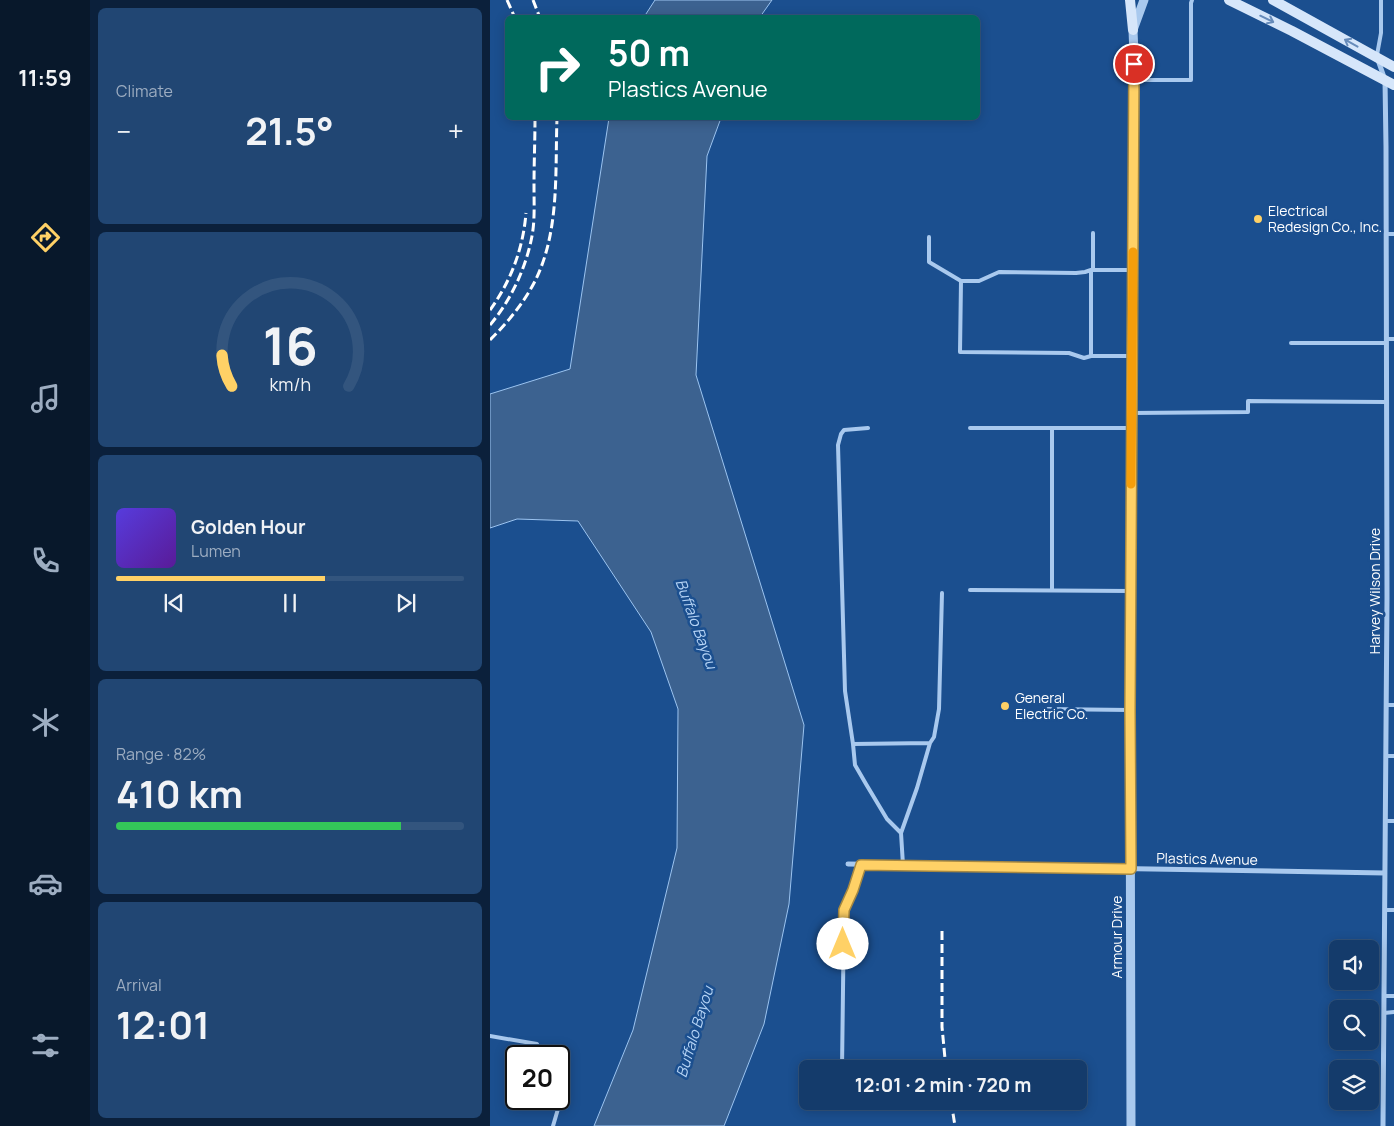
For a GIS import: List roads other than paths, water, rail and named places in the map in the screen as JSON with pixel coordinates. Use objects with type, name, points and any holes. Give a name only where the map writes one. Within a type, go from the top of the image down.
[{"type":"main road","points":[[1130,0],[1133,30]]},
{"type":"main road","points":[[1229,0],[1390,83]]},
{"type":"main road","points":[[1272,0],[1394,67]]},
{"type":"street","name":"Armour Drive","points":[[1131,1126],[1130,710],[1135,80],[1133,30],[1144,0]]},
{"type":"street","name":"Harvey Wilson Drive","points":[[1377,58],[1390,83],[1386,234],[1386,756],[1383,1126]]},
{"type":"street","name":"Plastics Avenue","points":[[848,864],[1385,873]]},
{"type":"lane","points":[[1135,80],[1191,80],[1192,0]]},
{"type":"lane","points":[[1377,58],[1381,33],[1381,0]]},
{"type":"lane","points":[[1091,356],[1093,233]]},
{"type":"lane","points":[[1386,234],[1394,234]]},
{"type":"lane","points":[[929,237],[929,262],[961,281],[979,281],[999,272],[1076,273],[1092,270],[1133,270]]},
{"type":"lane","points":[[961,281],[960,352],[1069,353],[1084,358],[1091,356],[1132,356]]},
{"type":"lane","points":[[1291,343],[1386,341],[1394,339]]},
{"type":"lane","points":[[1132,413],[1248,412],[1248,401],[1386,402]]},
{"type":"lane","points":[[868,428],[844,430],[838,445],[845,691],[855,765],[887,819],[901,833]]},
{"type":"lane","points":[[970,428],[1132,428]]},
{"type":"lane","points":[[1052,428],[1052,590]]},
{"type":"lane","points":[[970,590],[1131,591]]},
{"type":"lane","points":[[903,865],[901,833],[917,788],[930,742],[934,737],[939,709],[942,593]]},
{"type":"lane","points":[[1386,705],[1394,705]]},
{"type":"lane","points":[[1044,709],[1130,710]]},
{"type":"lane","points":[[853,744],[930,742]]},
{"type":"lane","points":[[1386,756],[1394,756]]},
{"type":"lane","points":[[1385,821],[1394,821]]},
{"type":"lane","points":[[842,1060],[844,910],[861,865]]},
{"type":"lane","points":[[1385,910],[1394,910]]},
{"type":"lane","points":[[1384,996],[1394,996]]},
{"type":"lane","points":[[1384,1013],[1394,1012]]},
{"type":"lane","points":[[490,1036],[537,1045]]},
{"type":"lane","points":[[553,1126],[558,1110]]},
{"type":"water","points":[[655,0],[772,0],[761,15],[645,15]]},
{"type":"water","name":"Buffalo Bayou","points":[[609,120],[720,120],[707,156],[696,375],[804,725],[789,904],[764,1024],[724,1126],[594,1126],[633,1030],[677,848],[678,709],[651,632],[578,521],[517,519],[490,528],[490,394],[570,369]]},
{"type":"railway","points":[[507,0],[514,15]]},
{"type":"railway","points":[[533,0],[539,15]]},
{"type":"railway","points":[[490,325],[505,305],[517,283],[526,260],[532,236],[534,224],[535,120]]},
{"type":"railway","points":[[490,340],[525,298],[542,264],[552,223],[556,181],[557,120]]},
{"type":"railway","points":[[490,310],[504,288],[515,264],[522,239],[526,213]]},
{"type":"railway","points":[[942,931],[942,1027],[945,1060]]},
{"type":"railway","points":[[952,1110],[955,1126]]},
{"type":"place","name":"Electrical Redesign Co., Inc.","points":[[1258,219]]},
{"type":"place","name":"General Electric Co.","points":[[1005,706]]}]
